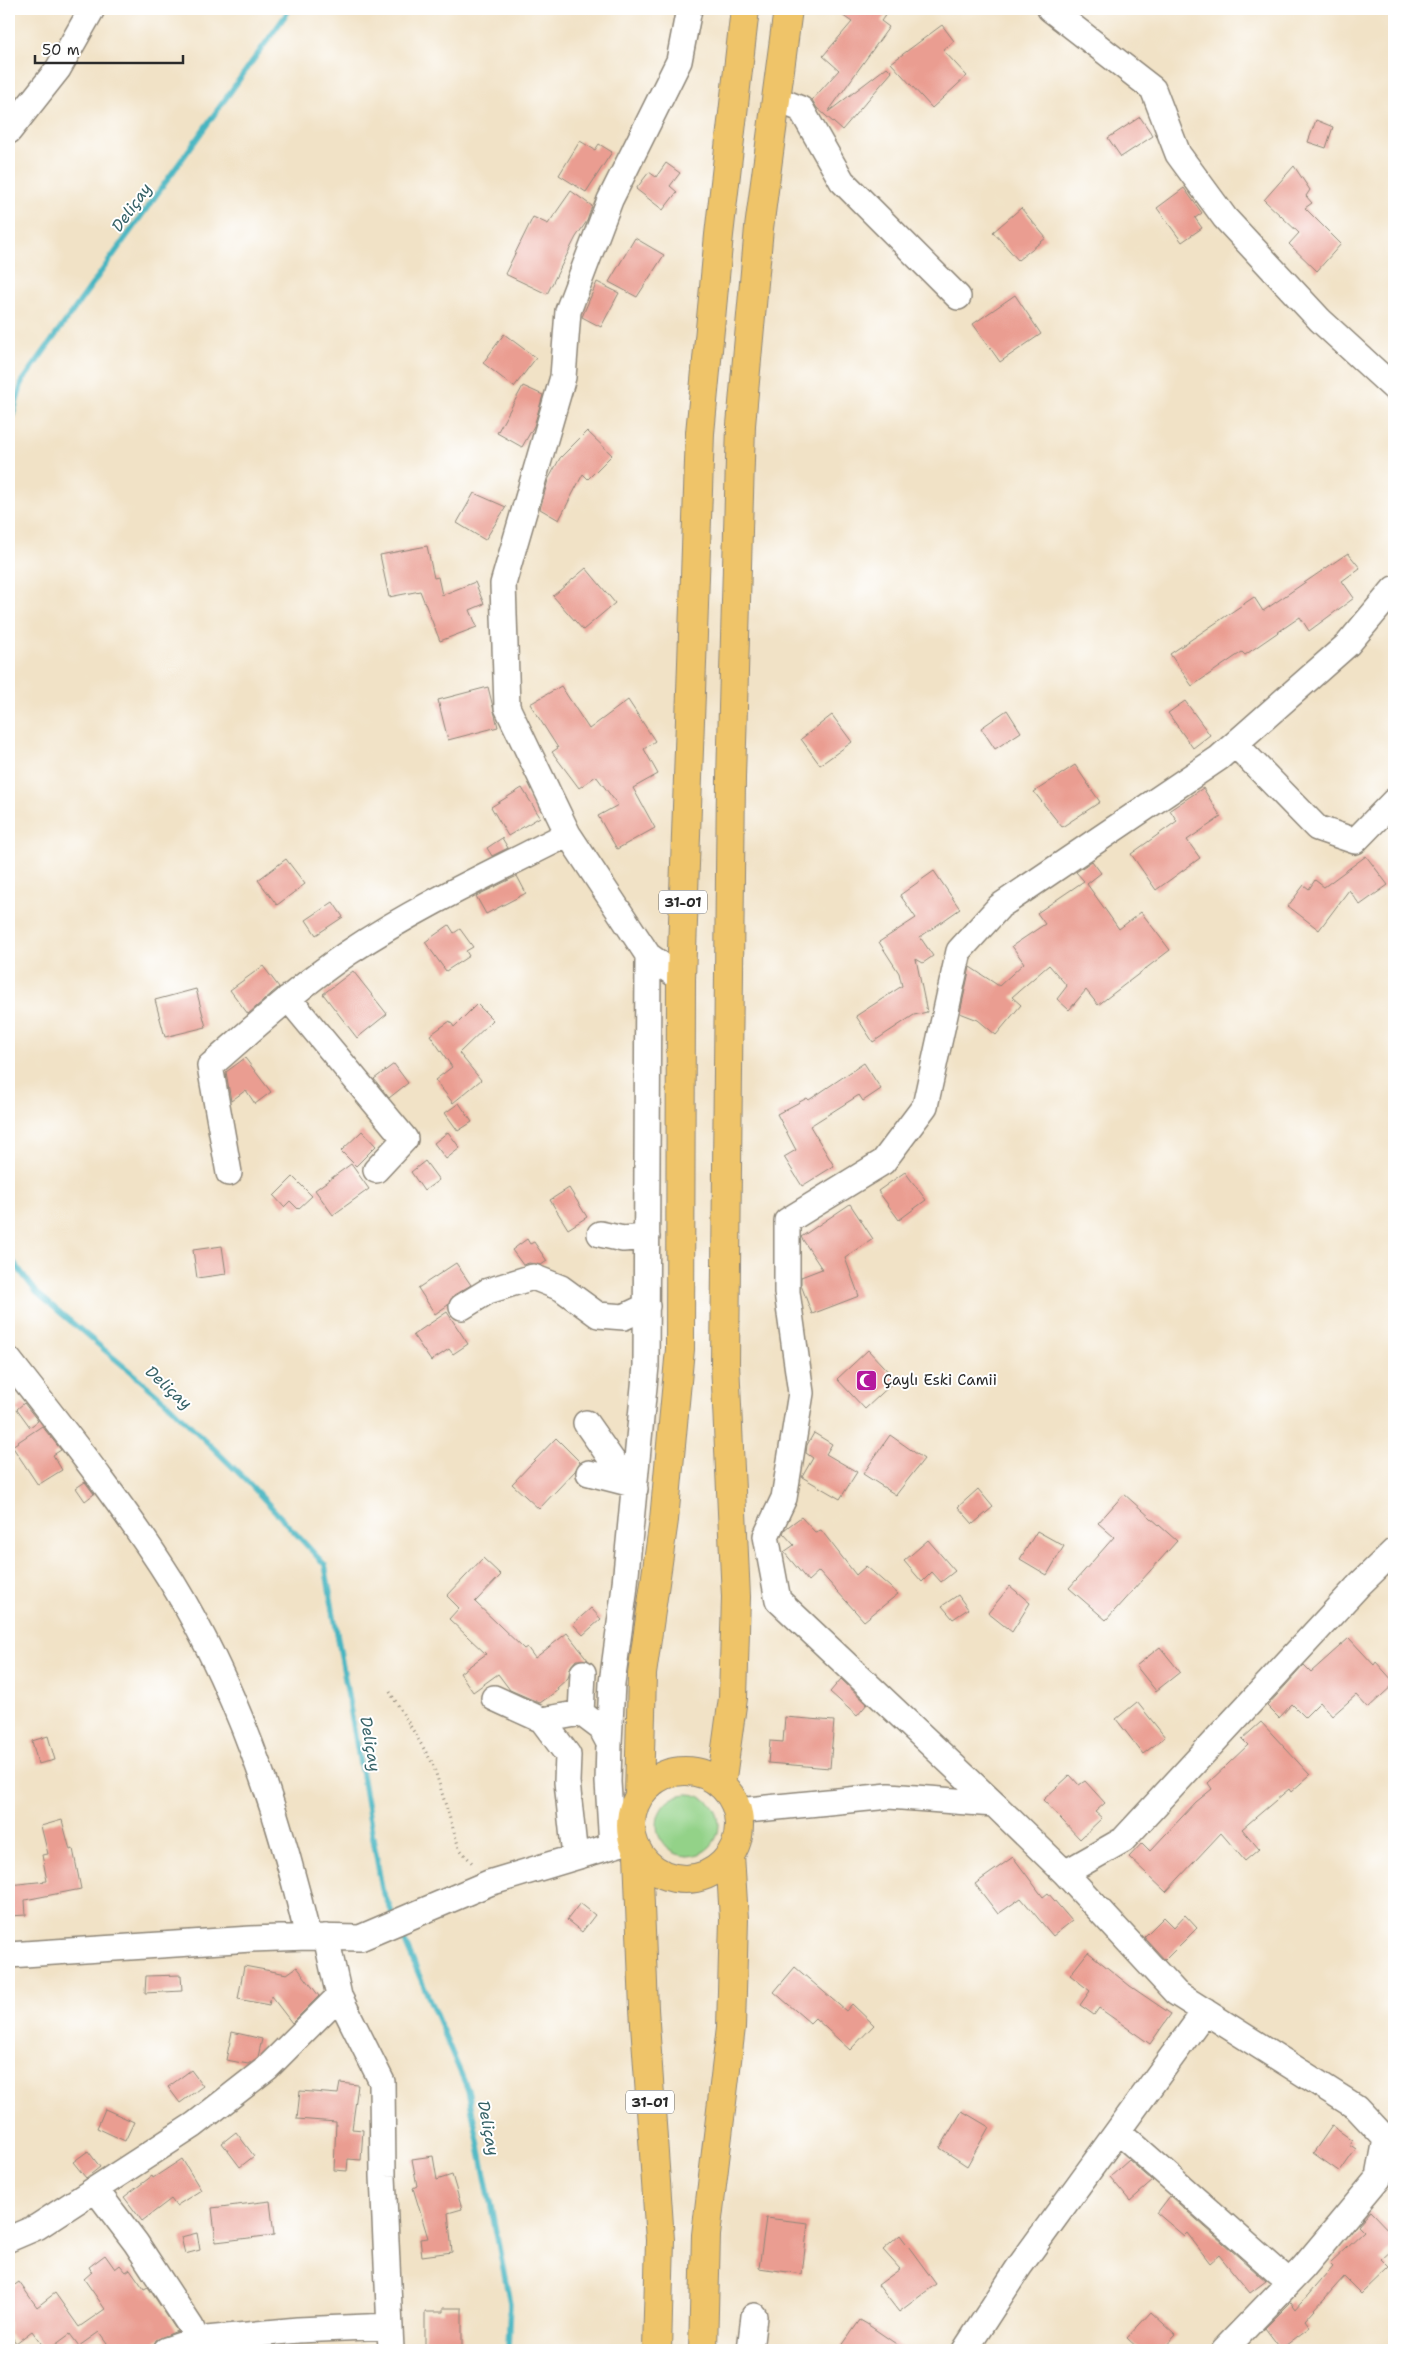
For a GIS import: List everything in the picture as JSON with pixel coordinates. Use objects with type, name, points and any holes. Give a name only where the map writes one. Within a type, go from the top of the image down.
[{"type":"highway","name":"31-01","points":[[639,1795],[642,1674],[664,1520],[680,1349],[681,979],[700,433],[718,235],[745,9]]},
{"type":"highway","points":[[721,1785],[733,1698],[736,1597],[724,1362],[731,778],[741,425],[759,228],[788,9]]},
{"type":"highway","points":[[678,1771],[694,1772],[708,1776],[721,1785],[731,1796],[737,1811],[739,1826],[737,1841],[730,1855],[720,1867],[692,1880],[676,1879],[661,1875],[648,1866],[628,1847],[633,1809],[639,1795],[650,1784],[663,1776],[678,1771]]},
{"type":"highway","name":"31-01","points":[[628,1847],[644,2009],[660,2240],[657,2350]]},
{"type":"highway","points":[[704,2350],[706,2235],[732,2027],[734,1919],[730,1855]]},
{"type":"street","points":[[9,131],[58,69],[92,9]]},
{"type":"street","points":[[681,979],[648,955],[568,834],[507,707],[503,584],[563,377],[568,311],[610,200],[680,61],[690,9]]},
{"type":"street","points":[[1050,9],[1152,88],[1178,154],[1225,218],[1320,320],[1394,388]]},
{"type":"street","points":[[776,99],[801,110],[842,181],[958,297]]},
{"type":"street","points":[[1224,2350],[1289,2282],[1379,2177],[1386,2139],[1356,2107],[1176,1993],[1065,1873],[778,1600],[766,1536],[784,1498],[801,1393],[787,1292],[787,1221],[883,1162],[925,1106],[959,951],[1000,906],[1219,758],[1348,644],[1394,589]]},
{"type":"street","points":[[1235,744],[1317,828],[1356,841],[1394,801]]},
{"type":"street","points":[[229,1173],[210,1066],[288,998],[348,953],[422,908],[568,834]]},
{"type":"street","points":[[9,1956],[317,1937],[360,1938],[489,1882],[575,1857],[628,1847],[608,1782],[612,1683],[624,1594],[631,1486],[646,1366],[648,955]]},
{"type":"street","points":[[288,998],[405,1138],[376,1170]]},
{"type":"street","points":[[600,1234],[623,1240],[647,1237]]},
{"type":"street","points":[[462,1308],[488,1291],[533,1277],[561,1288],[598,1315],[624,1316],[647,1306]]},
{"type":"street","points":[[9,1360],[109,1488],[172,1583],[216,1665],[245,1730],[287,1854],[339,1996],[382,2082],[382,2176],[391,2338],[298,2330],[196,2340],[166,2350]]},
{"type":"street","points":[[586,1423],[631,1486]]},
{"type":"street","points":[[589,1473],[631,1486]]},
{"type":"street","points":[[1065,1873],[1123,1840],[1360,1584],[1394,1551]]},
{"type":"street","points":[[581,1713],[583,1672]]},
{"type":"street","points":[[494,1698],[542,1720],[568,1755],[567,1782],[575,1857]]},
{"type":"street","points":[[542,1720],[581,1713],[601,1728],[609,1742]]},
{"type":"street","points":[[737,1811],[889,1796],[994,1804]]},
{"type":"street","points":[[9,2239],[37,2227],[194,2125],[267,2068],[339,1996]]},
{"type":"street","points":[[965,2350],[1019,2266],[1205,2011]]},
{"type":"street","points":[[1118,2131],[1289,2282]]},
{"type":"street","points":[[95,2189],[136,2243],[174,2299],[196,2340]]},
{"type":"street","points":[[750,2350],[754,2316]]},
{"type":"path","points":[[390,1692],[433,1764],[458,1848],[489,1882]]},
{"type":"green space","points":[[688,1794],[700,1797],[710,1803],[716,1813],[719,1825],[716,1837],[710,1847],[700,1853],[688,1856],[676,1853],[666,1847],[660,1837],[657,1825],[660,1813],[666,1803],[676,1797]]},
{"type":"building","points":[[833,9],[890,9],[881,21],[889,27],[828,112],[887,67],[892,72],[842,130],[817,108],[812,100],[839,70],[823,56],[852,22]]},
{"type":"building","points":[[942,25],[954,41],[943,50],[967,76],[932,108],[891,63]]},
{"type":"building","points":[[1140,117],[1153,136],[1121,157],[1108,138]]},
{"type":"building","points":[[1316,120],[1333,127],[1326,148],[1308,142]]},
{"type":"building","points":[[580,141],[595,150],[599,144],[612,152],[586,192],[559,175]]},
{"type":"building","points":[[666,163],[680,173],[670,186],[677,192],[663,210],[636,189],[649,172],[656,177]]},
{"type":"building","points":[[1294,166],[1310,190],[1306,196],[1312,203],[1305,208],[1341,244],[1317,271],[1289,244],[1299,233],[1264,200]]},
{"type":"building","points":[[1184,188],[1202,213],[1195,218],[1202,228],[1182,242],[1157,208]]},
{"type":"building","points":[[571,191],[592,206],[587,221],[576,237],[547,294],[505,274],[533,217],[548,224]]},
{"type":"building","points":[[1021,208],[1046,238],[1018,260],[993,232]]},
{"type":"building","points":[[635,238],[664,255],[637,297],[609,282]]},
{"type":"building","points":[[597,282],[619,293],[601,327],[582,317]]},
{"type":"building","points":[[1015,295],[1041,334],[1000,362],[973,324]]},
{"type":"building","points":[[504,334],[536,358],[514,387],[483,363]]},
{"type":"building","points":[[523,386],[543,395],[534,426],[522,447],[497,433]]},
{"type":"building","points":[[587,431],[612,455],[588,479],[583,474],[559,520],[540,509],[548,480],[560,458]]},
{"type":"building","points":[[474,493],[506,507],[485,540],[457,523]]},
{"type":"building","points":[[427,546],[434,578],[438,577],[442,595],[475,582],[484,604],[470,610],[477,627],[440,641],[420,591],[389,597],[380,555]]},
{"type":"building","points":[[1348,553],[1360,568],[1342,581],[1354,598],[1309,631],[1300,617],[1245,655],[1242,652],[1192,686],[1170,654],[1254,597],[1263,611]]},
{"type":"building","points":[[586,568],[615,603],[583,630],[553,596]]},
{"type":"building","points":[[561,686],[589,729],[628,700],[655,741],[644,749],[658,774],[633,788],[655,828],[617,849],[598,816],[618,805],[596,776],[579,788],[552,752],[558,748],[530,704]]},
{"type":"building","points":[[488,687],[498,727],[448,740],[438,700]]},
{"type":"building","points":[[1185,701],[1210,735],[1193,748],[1168,713]]},
{"type":"building","points":[[1007,710],[1021,732],[995,749],[981,728]]},
{"type":"building","points":[[832,715],[852,742],[820,765],[801,739]]},
{"type":"building","points":[[1075,765],[1100,802],[1062,827],[1034,792]]},
{"type":"building","points":[[522,788],[540,817],[508,836],[491,807]]},
{"type":"building","points":[[1203,788],[1221,817],[1187,840],[1200,858],[1156,890],[1131,854],[1177,821],[1170,810]]},
{"type":"building","points":[[502,838],[508,848],[492,856],[487,848]]},
{"type":"building","points":[[1366,856],[1388,885],[1360,905],[1349,890],[1319,930],[1288,906],[1304,885],[1309,889],[1315,880],[1324,887]]},
{"type":"building","points":[[286,859],[305,884],[277,905],[258,880]]},
{"type":"building","points":[[1092,861],[1101,873],[1087,884],[1119,929],[1141,912],[1170,950],[1098,1005],[1086,990],[1069,1010],[1057,999],[1067,986],[1049,965],[1012,997],[1021,1005],[996,1035],[978,1020],[960,1013],[970,967],[999,986],[1024,963],[1012,946],[1045,924],[1037,913],[1084,881],[1076,872]]},
{"type":"building","points":[[934,871],[960,909],[920,937],[933,956],[923,963],[916,959],[927,1012],[914,1015],[873,1042],[856,1016],[902,986],[899,973],[879,942],[916,918],[900,895]]},
{"type":"building","points":[[517,876],[526,893],[486,914],[476,896]]},
{"type":"building","points":[[333,902],[343,917],[316,935],[306,920]]},
{"type":"building","points":[[449,925],[454,933],[460,929],[473,947],[466,951],[469,956],[446,971],[425,942]]},
{"type":"building","points":[[263,966],[279,987],[248,1014],[230,990]]},
{"type":"building","points":[[353,971],[387,1014],[357,1038],[323,994]]},
{"type":"building","points":[[196,989],[206,1027],[165,1037],[155,1000]]},
{"type":"building","points":[[477,1004],[493,1020],[459,1053],[481,1080],[453,1103],[435,1080],[452,1067],[430,1035],[450,1021],[454,1027]]},
{"type":"building","points":[[245,1058],[271,1092],[255,1104],[246,1090],[231,1101],[226,1072]]},
{"type":"building","points":[[864,1063],[881,1089],[863,1101],[859,1095],[810,1126],[834,1166],[802,1186],[784,1157],[796,1150],[777,1114],[807,1098],[809,1100]]},
{"type":"building","points":[[394,1064],[408,1083],[389,1098],[374,1079]]},
{"type":"building","points":[[459,1103],[472,1122],[458,1131],[445,1113]]},
{"type":"building","points":[[362,1131],[376,1146],[356,1166],[341,1151]]},
{"type":"building","points":[[448,1132],[460,1148],[446,1159],[434,1143]]},
{"type":"building","points":[[425,1161],[439,1180],[424,1191],[411,1172]]},
{"type":"building","points":[[351,1164],[369,1189],[333,1215],[315,1190]]},
{"type":"building","points":[[905,1172],[926,1200],[899,1220],[878,1191]]},
{"type":"building","points":[[293,1177],[312,1196],[298,1209],[290,1201],[284,1207],[274,1196]]},
{"type":"building","points":[[569,1188],[587,1217],[568,1229],[550,1200]]},
{"type":"building","points":[[850,1204],[873,1239],[845,1258],[859,1296],[812,1314],[801,1285],[801,1277],[822,1269],[801,1237]]},
{"type":"building","points":[[527,1239],[530,1244],[534,1242],[547,1261],[541,1265],[529,1263],[523,1265],[512,1250]]},
{"type":"building","points":[[222,1246],[226,1274],[197,1278],[193,1250]]},
{"type":"building","points":[[456,1263],[471,1285],[454,1295],[448,1305],[435,1314],[418,1288]]},
{"type":"building","points":[[447,1312],[468,1344],[453,1354],[449,1349],[431,1361],[413,1335]]},
{"type":"building","name":"Çaylı Eski Camii","points":[[868,1350],[896,1380],[865,1409],[837,1379]]},
{"type":"building","points":[[24,1403],[38,1421],[30,1427],[17,1409]]},
{"type":"building","points":[[42,1426],[61,1450],[53,1455],[62,1470],[38,1485],[12,1446]]},
{"type":"building","points":[[814,1433],[832,1444],[826,1454],[857,1472],[840,1499],[802,1477],[813,1458],[806,1453],[807,1445]]},
{"type":"building","points":[[890,1435],[924,1459],[896,1495],[863,1474]]},
{"type":"building","points":[[556,1438],[580,1462],[575,1471],[539,1509],[512,1484]]},
{"type":"building","points":[[85,1482],[94,1494],[85,1501],[76,1488]]},
{"type":"building","points":[[978,1489],[993,1507],[973,1524],[958,1507]]},
{"type":"building","points":[[1124,1494],[1177,1541],[1106,1620],[1069,1588],[1114,1537],[1098,1523]]},
{"type":"building","points":[[801,1517],[815,1532],[821,1530],[856,1575],[866,1566],[898,1594],[864,1621],[819,1571],[808,1581],[784,1552],[794,1545],[783,1533],[785,1529]]},
{"type":"building","points":[[1037,1531],[1064,1546],[1047,1575],[1020,1559]]},
{"type":"building","points":[[928,1540],[955,1571],[941,1582],[932,1572],[922,1582],[904,1561]]},
{"type":"building","points":[[483,1558],[501,1575],[475,1602],[524,1649],[527,1647],[535,1658],[567,1633],[588,1660],[576,1660],[571,1666],[568,1678],[557,1688],[558,1690],[540,1703],[510,1690],[498,1674],[473,1692],[460,1673],[486,1654],[449,1619],[459,1608],[447,1596]]},
{"type":"building","points":[[1010,1586],[1030,1603],[1012,1632],[988,1613]]},
{"type":"building","points":[[958,1595],[968,1609],[953,1619],[942,1606]]},
{"type":"building","points":[[591,1608],[601,1619],[583,1635],[573,1624]]},
{"type":"building","points":[[1349,1638],[1374,1665],[1376,1662],[1394,1682],[1368,1708],[1356,1695],[1332,1716],[1320,1702],[1305,1717],[1292,1704],[1279,1718],[1267,1706],[1304,1665],[1311,1672]]},
{"type":"building","points":[[1160,1647],[1180,1672],[1156,1691],[1136,1666]]},
{"type":"building","points":[[841,1679],[867,1704],[857,1716],[830,1692]]},
{"type":"building","points":[[1137,1702],[1165,1737],[1143,1754],[1116,1719]]},
{"type":"building","points":[[785,1717],[834,1721],[830,1768],[768,1763],[770,1741],[783,1742]]},
{"type":"building","points":[[1261,1722],[1310,1775],[1291,1792],[1289,1789],[1242,1829],[1259,1849],[1245,1861],[1221,1833],[1166,1892],[1129,1857],[1142,1843],[1150,1851],[1196,1802],[1212,1789],[1208,1783],[1248,1745],[1242,1739]]},
{"type":"building","points":[[48,1736],[55,1760],[38,1764],[32,1741]]},
{"type":"building","points":[[1070,1775],[1079,1785],[1085,1781],[1105,1803],[1095,1812],[1102,1818],[1080,1839],[1043,1800]]},
{"type":"building","points":[[62,1820],[70,1850],[73,1849],[81,1889],[25,1900],[26,1915],[9,1916],[9,1885],[47,1881],[42,1855],[48,1854],[41,1826]]},
{"type":"building","points":[[1013,1857],[1043,1897],[1048,1893],[1072,1921],[1053,1936],[1021,1898],[998,1914],[975,1884]]},
{"type":"building","points":[[580,1903],[595,1915],[582,1932],[567,1920]]},
{"type":"building","points":[[1185,1915],[1197,1928],[1165,1960],[1144,1937],[1164,1917],[1174,1927]]},
{"type":"building","points":[[1088,1952],[1130,1986],[1171,2014],[1150,2044],[1099,2008],[1094,2015],[1080,2005],[1090,1991],[1070,1975]]},
{"type":"building","points":[[244,1966],[287,1974],[297,1967],[319,1996],[292,2023],[271,1996],[269,2005],[238,1999]]},
{"type":"building","points":[[795,1967],[846,2011],[852,2004],[874,2025],[850,2050],[815,2018],[810,2023],[774,1992]]},
{"type":"building","points":[[181,1975],[182,1991],[145,1993],[146,1976]]},
{"type":"building","points":[[232,2032],[262,2039],[258,2057],[248,2064],[226,2060]]},
{"type":"building","points":[[191,2070],[203,2086],[180,2103],[168,2087]]},
{"type":"building","points":[[340,2083],[358,2085],[352,2129],[363,2130],[361,2160],[348,2159],[347,2171],[334,2170],[336,2122],[297,2119],[300,2091],[338,2094]]},
{"type":"building","points":[[105,2109],[134,2122],[125,2141],[97,2128]]},
{"type":"building","points":[[962,2111],[989,2127],[967,2166],[940,2148]]},
{"type":"building","points":[[1332,2126],[1352,2140],[1349,2144],[1356,2149],[1340,2172],[1313,2153]]},
{"type":"building","points":[[236,2132],[254,2156],[240,2167],[222,2143]]},
{"type":"building","points":[[88,2151],[100,2167],[86,2178],[73,2162]]},
{"type":"building","points":[[433,2156],[437,2180],[452,2175],[462,2209],[448,2213],[452,2252],[422,2256],[420,2239],[428,2238],[413,2188],[417,2186],[412,2159]]},
{"type":"building","points":[[182,2159],[201,2190],[176,2206],[171,2199],[142,2221],[124,2197],[152,2176],[153,2178]]},
{"type":"building","points":[[1129,2160],[1153,2181],[1130,2201],[1110,2177]]},
{"type":"building","points":[[1170,2196],[1266,2281],[1250,2293],[1219,2255],[1210,2263],[1187,2233],[1184,2236],[1157,2213]]},
{"type":"building","points":[[270,2201],[274,2235],[216,2242],[212,2208]]},
{"type":"building","points":[[1370,2211],[1394,2236],[1394,2247],[1381,2259],[1389,2267],[1361,2294],[1344,2277],[1305,2320],[1310,2327],[1281,2349],[1265,2328],[1291,2302],[1296,2309],[1333,2266],[1330,2263],[1364,2231],[1358,2225]]},
{"type":"building","points":[[766,2218],[808,2223],[802,2274],[759,2268]]},
{"type":"building","points":[[197,2233],[200,2250],[185,2254],[181,2237]]},
{"type":"building","points":[[900,2235],[936,2284],[899,2312],[878,2285],[900,2269],[883,2250]]},
{"type":"building","points":[[105,2255],[115,2269],[120,2265],[126,2272],[130,2269],[144,2289],[148,2287],[177,2331],[156,2340],[152,2350],[112,2350],[99,2332],[79,2346],[70,2334],[46,2350],[32,2331],[16,2343],[9,2333],[9,2289],[19,2282],[37,2307],[55,2293],[79,2327],[105,2309],[84,2279],[92,2272],[89,2267]]},
{"type":"building","points":[[443,2308],[462,2308],[462,2350],[425,2350],[425,2312],[443,2312]]},
{"type":"building","points":[[1151,2312],[1176,2335],[1162,2350],[1140,2350],[1127,2338]]},
{"type":"building","points":[[860,2320],[867,2324],[905,2350],[839,2350]]},
{"type":"waterway","name":"Deliçay","points":[[9,429],[22,382],[290,9]]},
{"type":"waterway","name":"Deliçay","points":[[9,1256],[37,1293],[165,1401],[248,1482],[325,1565],[382,1889],[394,1917]]},
{"type":"waterway","name":"Deliçay","points":[[399,1928],[468,2090],[510,2303],[508,2350]]},
{"type":"place","name":"Çaylı Eski Camii","points":[[867,1380]]}]
